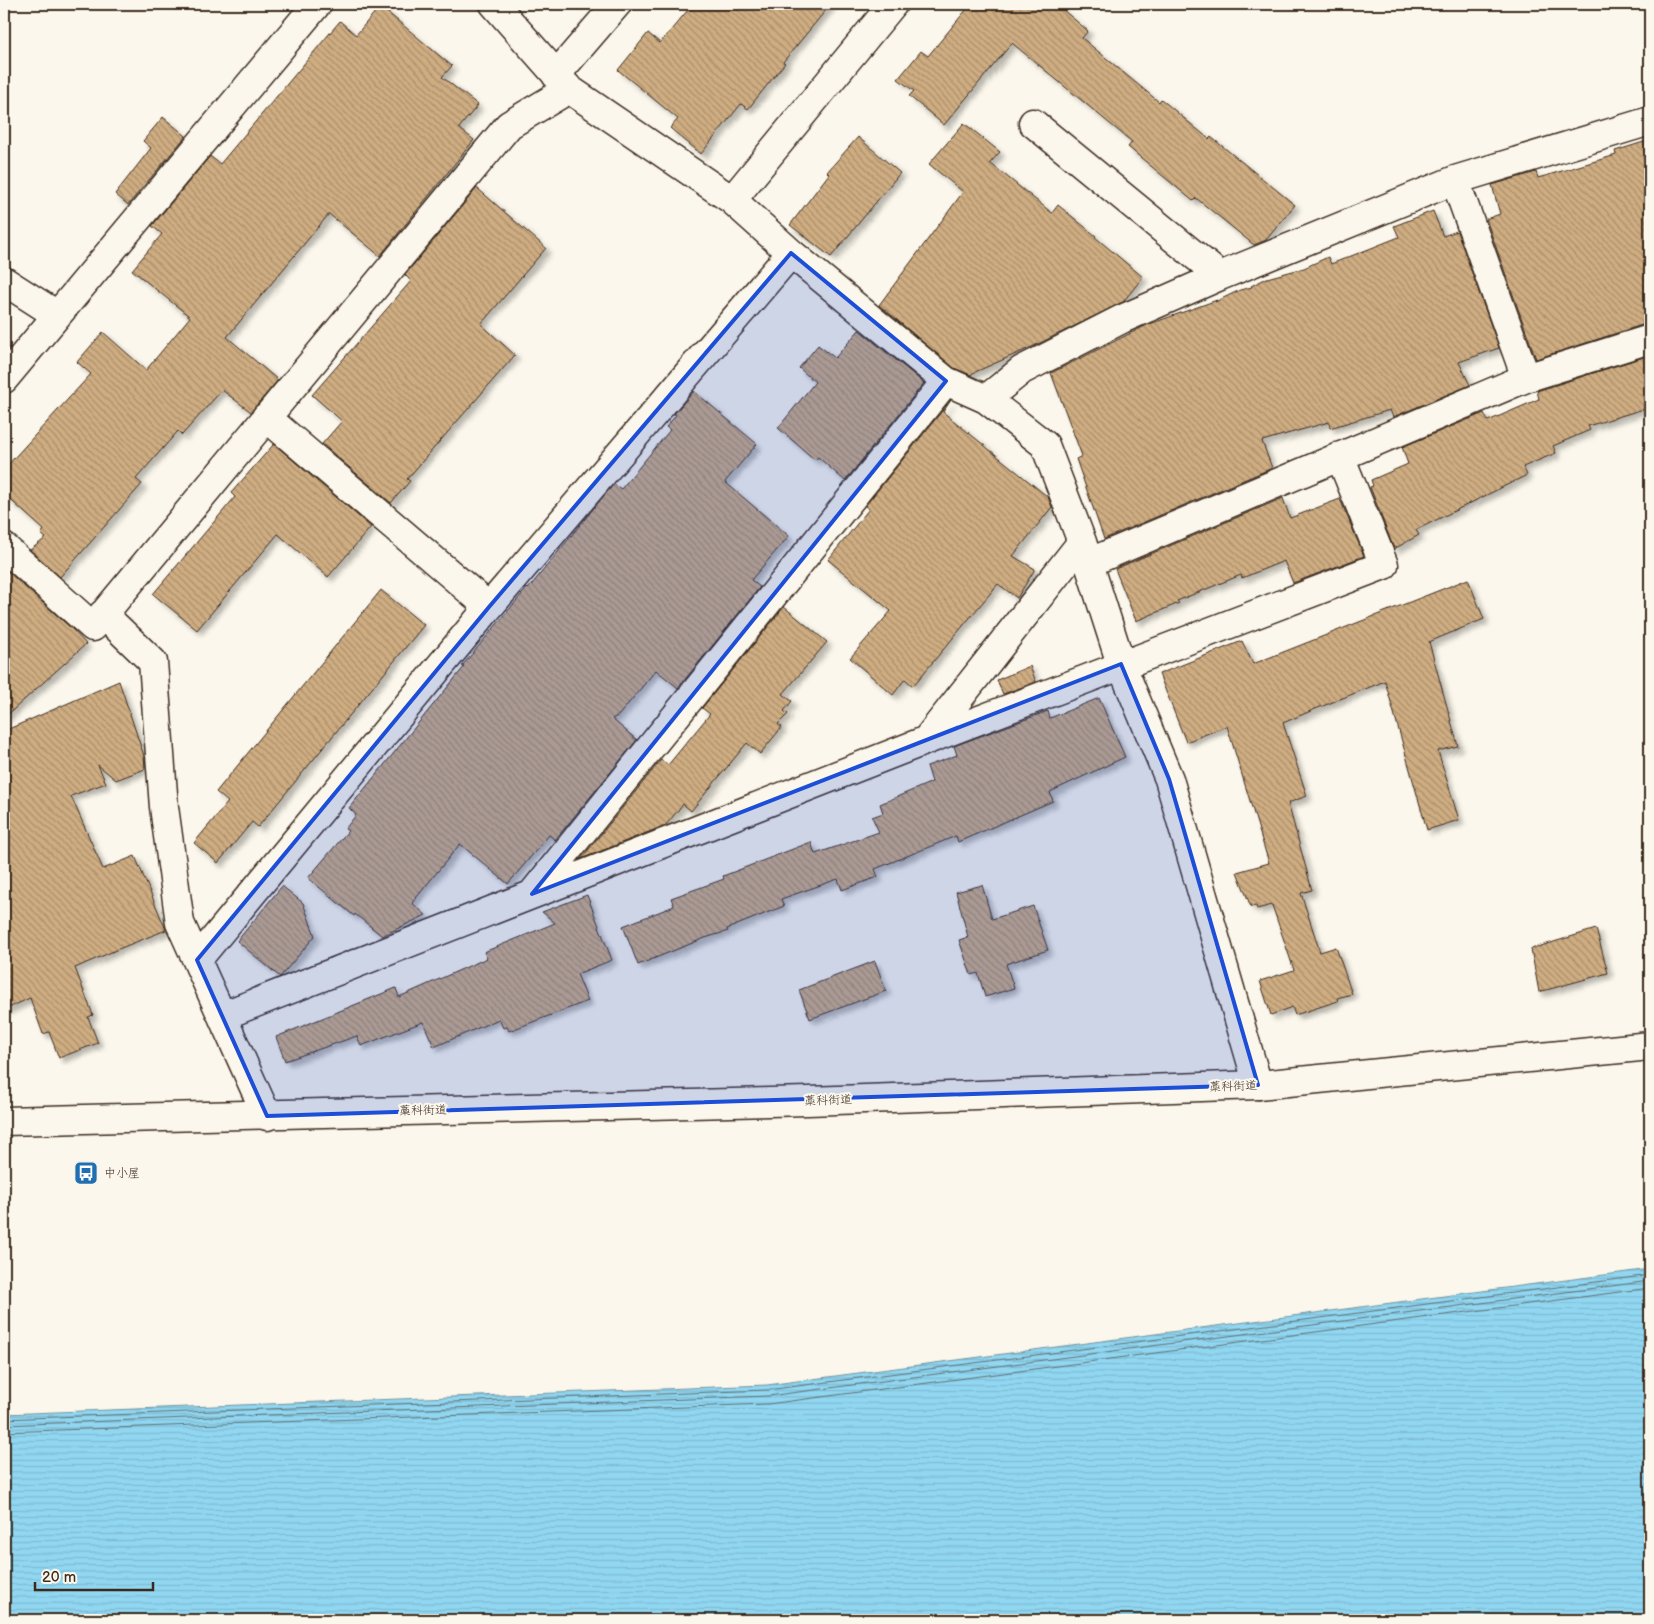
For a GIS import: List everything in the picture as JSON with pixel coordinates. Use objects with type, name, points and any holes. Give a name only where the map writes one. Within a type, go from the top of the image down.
[{"type":"main road","points":[[4,379],[317,4]]},
{"type":"main road","points":[[494,4],[563,82],[732,200],[791,253],[946,381],[986,399],[1045,445],[1085,552],[1121,664],[1169,779],[1258,1085]]},
{"type":"main road","points":[[4,548],[92,627],[509,125],[563,82],[617,4]]},
{"type":"main road","points":[[732,200],[893,4]]},
{"type":"main road","points":[[986,399],[1022,370],[1122,319],[1220,276],[1455,180],[1650,121]]},
{"type":"main road","points":[[1033,123],[1220,276]]},
{"type":"main road","points":[[1455,180],[1526,378]]},
{"type":"main road","points":[[197,960],[489,607],[791,253]]},
{"type":"main road","points":[[4,281],[57,315]]},
{"type":"main road","points":[[927,740],[1085,552],[1340,456],[1526,378],[1650,339]]},
{"type":"main road","points":[[532,894],[946,381]]},
{"type":"main road","points":[[266,417],[489,607]]},
{"type":"main road","points":[[222,1016],[1121,664],[1384,564],[1340,456]]},
{"type":"main road","points":[[103,614],[153,662],[164,808],[180,923],[267,1116]]},
{"type":"main road","name":"藁科街道","points":[[4,1121],[267,1116],[330,1112],[808,1101],[1258,1085],[1650,1046]]},
{"type":"highlighted area","points":[[791,253],[946,381],[532,894],[1121,664],[1169,779],[1258,1085],[267,1116],[197,960],[489,607]]},
{"type":"water","points":[[1650,1269],[1650,1620],[4,1620],[4,1414],[767,1385]]},
{"type":"building","points":[[693,4],[831,4],[783,62],[785,63],[748,109],[741,104],[701,154],[670,128],[678,119],[618,70],[648,33],[660,43]]},
{"type":"building","points":[[971,4],[1056,4],[1088,31],[1082,38],[1159,102],[1161,99],[1209,139],[1211,137],[1295,205],[1266,240],[1254,245],[1196,198],[1193,201],[1128,147],[1132,142],[1012,43],[944,125],[909,96],[914,91],[898,79],[921,51],[928,56]]},
{"type":"building","points":[[380,6],[452,66],[442,77],[478,105],[459,128],[474,140],[380,256],[329,214],[227,337],[278,380],[251,412],[222,390],[182,435],[178,431],[136,479],[142,484],[60,577],[30,550],[46,538],[41,534],[44,530],[4,494],[4,469],[91,374],[77,362],[103,332],[146,370],[190,317],[132,270],[162,234],[152,226],[210,156],[220,164],[340,21],[356,35]]},
{"type":"building","points":[[163,117],[186,136],[128,205],[115,194],[151,148],[143,141]]},
{"type":"building","points":[[964,123],[1000,152],[990,163],[1052,213],[1058,205],[1143,277],[1123,302],[971,375],[954,368],[879,305],[963,192],[929,164]]},
{"type":"building","points":[[858,137],[900,173],[831,257],[790,225],[829,174],[827,172]]},
{"type":"building","points":[[1650,140],[1650,324],[1536,359],[1486,219],[1500,214],[1492,185],[1536,172],[1538,178],[1616,155],[1615,151]]},
{"type":"building","points":[[477,188],[546,248],[481,324],[515,355],[407,479],[410,481],[391,503],[322,444],[342,421],[312,395],[411,281],[405,275]]},
{"type":"building","points":[[1433,211],[1443,236],[1457,231],[1499,348],[1459,362],[1470,385],[1393,417],[1390,410],[1330,428],[1329,422],[1262,441],[1272,468],[1104,539],[1076,459],[1082,456],[1051,373],[1147,325],[1217,300],[1215,302],[1240,290],[1252,287],[1267,278],[1304,268],[1328,257],[1331,264],[1399,237],[1394,226]]},
{"type":"building","points":[[859,330],[924,383],[845,481],[818,457],[815,460],[778,428],[815,382],[799,368],[818,345],[835,358]]},
{"type":"building","points":[[1650,355],[1650,407],[1588,426],[1590,430],[1553,446],[1556,453],[1523,467],[1527,475],[1416,530],[1419,535],[1394,549],[1370,487],[1373,486],[1371,480],[1408,464],[1402,447],[1484,413],[1488,421],[1539,399],[1537,391]]},
{"type":"building","points":[[694,391],[757,444],[725,482],[789,536],[751,580],[760,587],[678,688],[656,670],[619,715],[612,719],[637,740],[555,840],[549,835],[508,884],[460,844],[412,903],[426,915],[382,936],[355,914],[354,916],[308,878],[348,831],[345,829],[356,815],[349,808],[464,667],[462,666],[606,493],[614,484],[621,489],[670,430],[666,427],[676,415],[674,414]]},
{"type":"building","points":[[951,400],[943,412],[1048,497],[1052,507],[1013,556],[1035,569],[1017,598],[998,584],[913,686],[905,679],[893,695],[850,658],[891,611],[828,560],[869,509],[865,506]]},
{"type":"building","points":[[274,444],[371,527],[328,577],[278,534],[197,630],[153,594],[235,497],[231,493]]},
{"type":"building","points":[[1283,498],[1290,518],[1340,499],[1364,556],[1293,583],[1284,561],[1242,578],[1241,575],[1177,601],[1179,603],[1136,621],[1115,569]]},
{"type":"building","points":[[6,570],[72,629],[86,644],[4,718],[4,571]]},
{"type":"building","points":[[1468,579],[1484,619],[1429,642],[1458,746],[1438,751],[1459,820],[1427,830],[1385,681],[1283,723],[1307,796],[1288,803],[1312,890],[1301,893],[1320,952],[1336,947],[1352,994],[1337,998],[1338,1001],[1295,1015],[1292,1007],[1271,1015],[1260,981],[1294,970],[1272,905],[1257,909],[1256,906],[1251,907],[1237,872],[1269,863],[1227,726],[1186,742],[1159,674],[1242,641],[1253,664]]},
{"type":"building","points":[[381,590],[424,625],[258,827],[252,822],[218,863],[194,843],[228,802],[216,792]]},
{"type":"building","points":[[784,607],[827,642],[783,694],[792,701],[784,711],[788,714],[778,724],[782,727],[760,754],[747,743],[691,811],[683,804],[666,825],[581,859],[661,760],[668,765],[710,714],[702,708]]},
{"type":"building","points":[[1030,666],[1036,682],[1003,694],[997,680]]},
{"type":"building","points":[[119,681],[144,756],[145,769],[116,780],[98,765],[106,783],[71,796],[103,869],[135,856],[166,930],[75,968],[93,1015],[88,1017],[98,1043],[59,1058],[49,1032],[43,1034],[30,998],[4,1010],[4,731]]},
{"type":"building","points":[[1099,698],[1125,757],[1050,792],[1053,801],[958,842],[956,836],[875,869],[878,877],[842,890],[838,879],[781,899],[784,906],[727,929],[728,931],[705,938],[638,965],[623,926],[674,906],[671,898],[724,879],[723,876],[811,842],[815,854],[879,832],[872,817],[883,813],[880,804],[932,782],[927,766],[957,755],[954,746],[1048,711],[1050,718]]},
{"type":"building","points":[[982,885],[992,919],[1033,906],[1048,950],[1006,964],[1014,988],[985,997],[978,973],[971,975],[959,940],[968,937],[956,892]]},
{"type":"building","points":[[282,886],[303,903],[315,936],[280,977],[237,941]]},
{"type":"building","points":[[587,895],[612,960],[577,974],[588,1001],[509,1031],[507,1027],[503,1028],[499,1019],[434,1047],[423,1022],[361,1046],[357,1036],[285,1061],[276,1037],[396,988],[399,997],[487,958],[484,952],[555,923],[542,912]]},
{"type":"building","points":[[1596,929],[1608,973],[1539,992],[1531,949]]},
{"type":"building","points":[[875,961],[886,991],[810,1019],[799,990]]},
{"type":"place","name":"中小屋","points":[[86,1173]]}]
